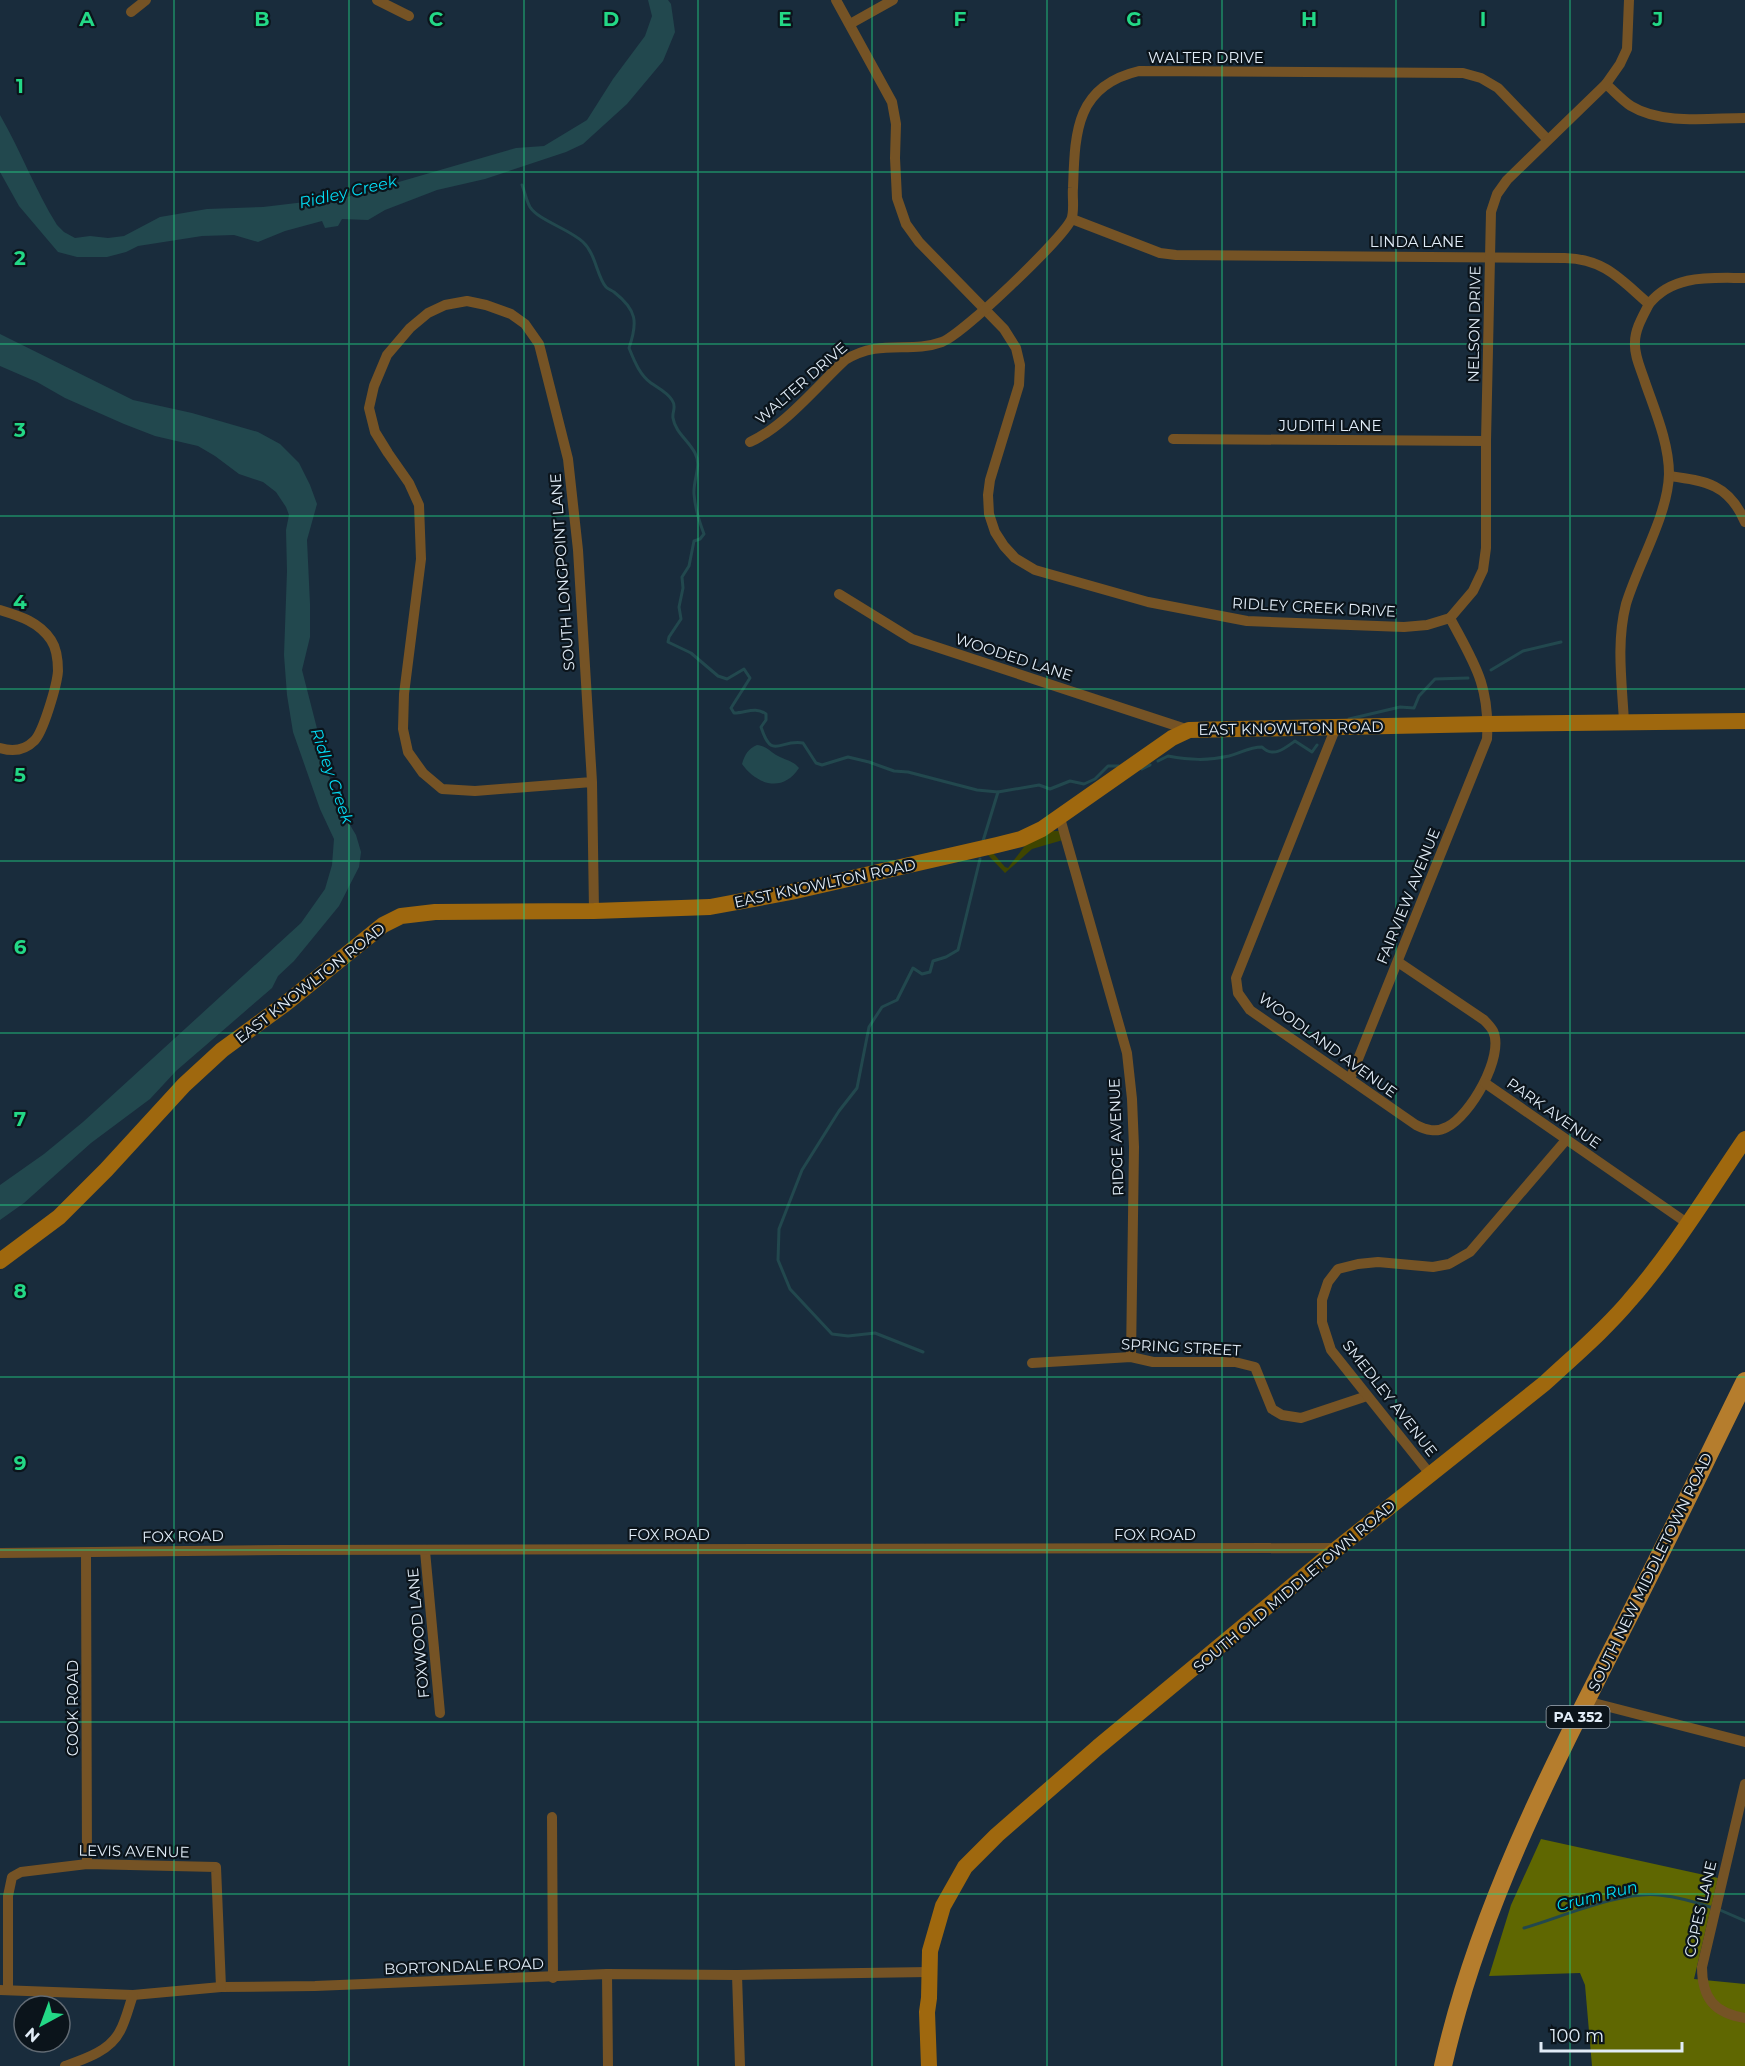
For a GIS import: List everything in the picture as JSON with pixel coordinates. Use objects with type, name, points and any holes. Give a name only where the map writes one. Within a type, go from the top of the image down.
[{"type":"main road","name":"EAST KNOWLTON ROAD","points":[[0,1261],[58,1217],[106,1170],[184,1085],[222,1050],[285,1004],[382,925],[401,916],[435,912],[594,911],[710,907],[785,893],[1009,842],[1032,835],[1060,818],[1172,738],[1189,730],[1745,721]]},
{"type":"main road","name":"SOUTH OLD MIDDLETOWN ROAD","points":[[929,2066],[927,2012],[930,1951],[943,1906],[960,1875],[980,1850],[1098,1747],[1338,1548],[1545,1383],[1607,1326],[1631,1300],[1745,1139]]},
{"type":"main road","name":"SOUTH NEW MIDDLETOWN ROAD","points":[[1443,2066],[1472,1959],[1533,1808],[1745,1381]]},
{"type":"street","points":[[131,12],[146,0]]},
{"type":"street","points":[[377,0],[409,16]]},
{"type":"street","name":"RIDLEY CREEK DRIVE","points":[[836,0],[892,102],[896,124],[897,198],[906,224],[919,243],[1004,329],[1016,348],[1020,365],[1019,385],[990,480],[988,495],[989,514],[995,532],[1015,558],[1035,570],[1140,600],[1247,621],[1404,627],[1427,625],[1450,618]]},
{"type":"street","points":[[850,24],[893,0]]},
{"type":"street","name":"NELSON DRIVE","points":[[1450,618],[1473,591],[1483,570],[1486,548],[1491,212],[1497,194],[1507,180],[1606,84],[1620,64],[1627,49],[1629,0]]},
{"type":"street","name":"WALTER DRIVE","points":[[750,442],[764,436],[777,426],[842,363],[857,352],[870,348],[917,347],[943,342],[964,328],[1050,245],[1072,219],[1077,126],[1087,104],[1101,88],[1118,77],[1138,71],[1463,73],[1480,78],[1498,88],[1547,139]]},
{"type":"street","points":[[1606,84],[1630,105],[1647,114],[1668,118],[1745,118]]},
{"type":"street","name":"LINDA LANE","points":[[1072,219],[1160,253],[1176,255],[1576,258],[1594,262],[1609,270],[1649,304]]},
{"type":"street","points":[[1624,722],[1620,651],[1623,620],[1630,592],[1663,506],[1669,476],[1664,442],[1638,362],[1635,346],[1637,332],[1649,304],[1667,287],[1684,281],[1745,278]]},
{"type":"street","name":"SOUTH LONGPOINT LANE","points":[[592,782],[475,791],[442,789],[423,773],[408,752],[403,729],[404,694],[421,559],[419,505],[409,483],[375,432],[369,408],[374,386],[387,355],[410,328],[428,313],[445,304],[467,301],[510,314],[525,324],[539,344],[568,459],[578,550],[592,782],[594,911]]},
{"type":"street","name":"JUDITH LANE","points":[[1173,439],[1486,441]]},
{"type":"street","points":[[1669,476],[1700,480],[1723,491],[1731,498],[1745,522]]},
{"type":"street","name":"WOODED LANE","points":[[839,594],[912,639],[1189,730]]},
{"type":"street","points":[[0,610],[27,619],[40,628],[53,644],[58,667],[40,735],[21,750],[11,751],[0,748]]},
{"type":"street","points":[[1450,618],[1478,670],[1484,690],[1488,724]]},
{"type":"street","name":"FAIRVIEW AVENUE","points":[[1350,1079],[1487,739],[1488,724]]},
{"type":"street","name":"WOODLAND AVENUE","points":[[1336,727],[1236,978],[1238,993],[1250,1010],[1416,1125],[1430,1131],[1446,1128],[1458,1119],[1485,1083]]},
{"type":"street","name":"RIDGE AVENUE","points":[[1060,818],[1127,1053],[1134,1147],[1131,1357]]},
{"type":"street","name":"PARK AVENUE","points":[[1398,962],[1484,1020],[1494,1032],[1494,1052],[1485,1083],[1687,1223]]},
{"type":"street","name":"SMEDLEY AVENUE","points":[[1430,1474],[1331,1350],[1322,1322],[1322,1300],[1328,1282],[1338,1269],[1358,1264],[1378,1262],[1433,1267],[1449,1264],[1470,1252],[1566,1140]]},
{"type":"street","name":"SPRING STREET","points":[[1032,1363],[1131,1357],[1153,1362],[1235,1362],[1256,1367],[1272,1409],[1282,1415],[1301,1418],[1367,1396]]},
{"type":"street","name":"FOX ROAD","points":[[0,1553],[1338,1548]]},
{"type":"street","name":"FOXWOOD LANE","points":[[425,1551],[440,1713]]},
{"type":"street","name":"COOK ROAD","points":[[86,1552],[87,1864]]},
{"type":"street","points":[[1586,1701],[1745,1742]]},
{"type":"street","name":"COPES LANE","points":[[1745,1784],[1702,1967],[1702,1984],[1708,1998],[1719,2010],[1745,2018]]},
{"type":"street","points":[[552,1817],[553,1978]]},
{"type":"street","name":"LEVIS AVENUE","points":[[4,1990],[8,1896],[12,1877],[21,1872],[87,1864],[216,1867],[221,1987]]},
{"type":"street","name":"BORTONDALE ROAD","points":[[4,1990],[133,1995],[221,1987],[327,1986],[608,1974],[737,1975],[929,1972]]},
{"type":"street","points":[[608,1974],[608,2066]]},
{"type":"street","points":[[737,1975],[740,2066]]},
{"type":"street","points":[[65,2066],[88,2058],[107,2047],[120,2032],[133,1995]]},
{"type":"green space","points":[[1051,831],[1059,831],[1063,840],[1032,849],[1005,873],[986,853],[993,853],[1008,868],[1027,843]]},
{"type":"green space","points":[[1541,1839],[1718,1878],[1694,1979],[1745,1984],[1745,2066],[1592,2066],[1585,1985],[1580,1973],[1489,1976],[1511,1905]]},
{"type":"shaded area","points":[[648,0],[668,0],[671,4],[675,32],[663,61],[627,104],[583,144],[566,152],[485,179],[437,190],[385,210],[368,220],[342,219],[338,226],[325,228],[322,221],[285,231],[258,242],[234,235],[202,236],[138,246],[107,257],[77,257],[58,252],[19,206],[0,172],[0,115],[57,225],[75,238],[90,236],[108,238],[124,236],[160,217],[207,209],[263,207],[347,197],[516,148],[544,146],[587,120],[613,79],[645,36],[652,16]]},
{"type":"shaded area","points":[[0,334],[133,400],[192,413],[258,432],[280,444],[299,463],[317,504],[307,540],[310,637],[302,670],[332,787],[356,835],[361,852],[359,867],[339,906],[294,961],[278,976],[272,988],[176,1071],[150,1099],[91,1143],[24,1203],[0,1220],[0,1185],[44,1154],[83,1122],[301,923],[325,889],[332,865],[334,839],[320,809],[293,732],[287,695],[284,655],[286,530],[289,515],[286,507],[276,492],[263,482],[239,474],[198,446],[155,436],[124,424],[0,366]]},
{"type":"shaded area","points":[[757,745],[794,763],[799,768],[785,781],[770,783],[762,781],[742,764],[747,752]]},
{"type":"waterway","points":[[522,185],[534,212],[583,242],[591,253],[603,283],[622,299],[631,311],[634,317],[634,331],[629,348],[635,362],[647,379],[672,400],[674,423],[695,453],[698,463],[694,488],[695,499],[704,534],[700,539],[694,541],[689,566],[682,577],[683,588],[679,607],[681,619],[668,642],[691,653],[718,676],[727,679],[744,669],[750,678],[731,708],[734,713],[754,710],[766,714],[766,720],[761,727],[769,743],[773,746],[803,743],[816,763],[822,765],[848,757],[894,771],[908,772],[977,790],[998,792],[1039,785],[1050,789],[1070,781],[1084,784],[1095,779],[1108,766],[1119,766]]},
{"type":"waterway","points":[[1491,670],[1523,651],[1561,642]]},
{"type":"waterway","points":[[1349,719],[1400,707],[1414,708],[1419,696],[1435,679],[1468,678]]},
{"type":"waterway","points":[[1158,761],[1168,756],[1213,759],[1258,747],[1274,752],[1295,741],[1312,752],[1317,745]]},
{"type":"waterway","points":[[1142,769],[1150,765]]},
{"type":"waterway","points":[[983,841],[998,792]]},
{"type":"waterway","points":[[923,1352],[875,1333],[848,1336],[832,1334],[790,1289],[778,1260],[779,1229],[802,1170],[839,1111],[857,1088],[869,1027],[882,1007],[897,1000],[913,968],[922,974],[930,972],[933,961],[958,950],[980,859]]},
{"type":"waterway","name":"Crum Run","points":[[1524,1928],[1609,1901],[1644,1895],[1673,1897],[1713,1908]]},
{"type":"waterway","name":"Crum Run","points":[[1720,1910],[1745,1921]]},
{"type":"water label","name":"Ridley Creek","points":[[348,192]]},
{"type":"water label","name":"Ridley Creek","points":[[332,776]]}]
